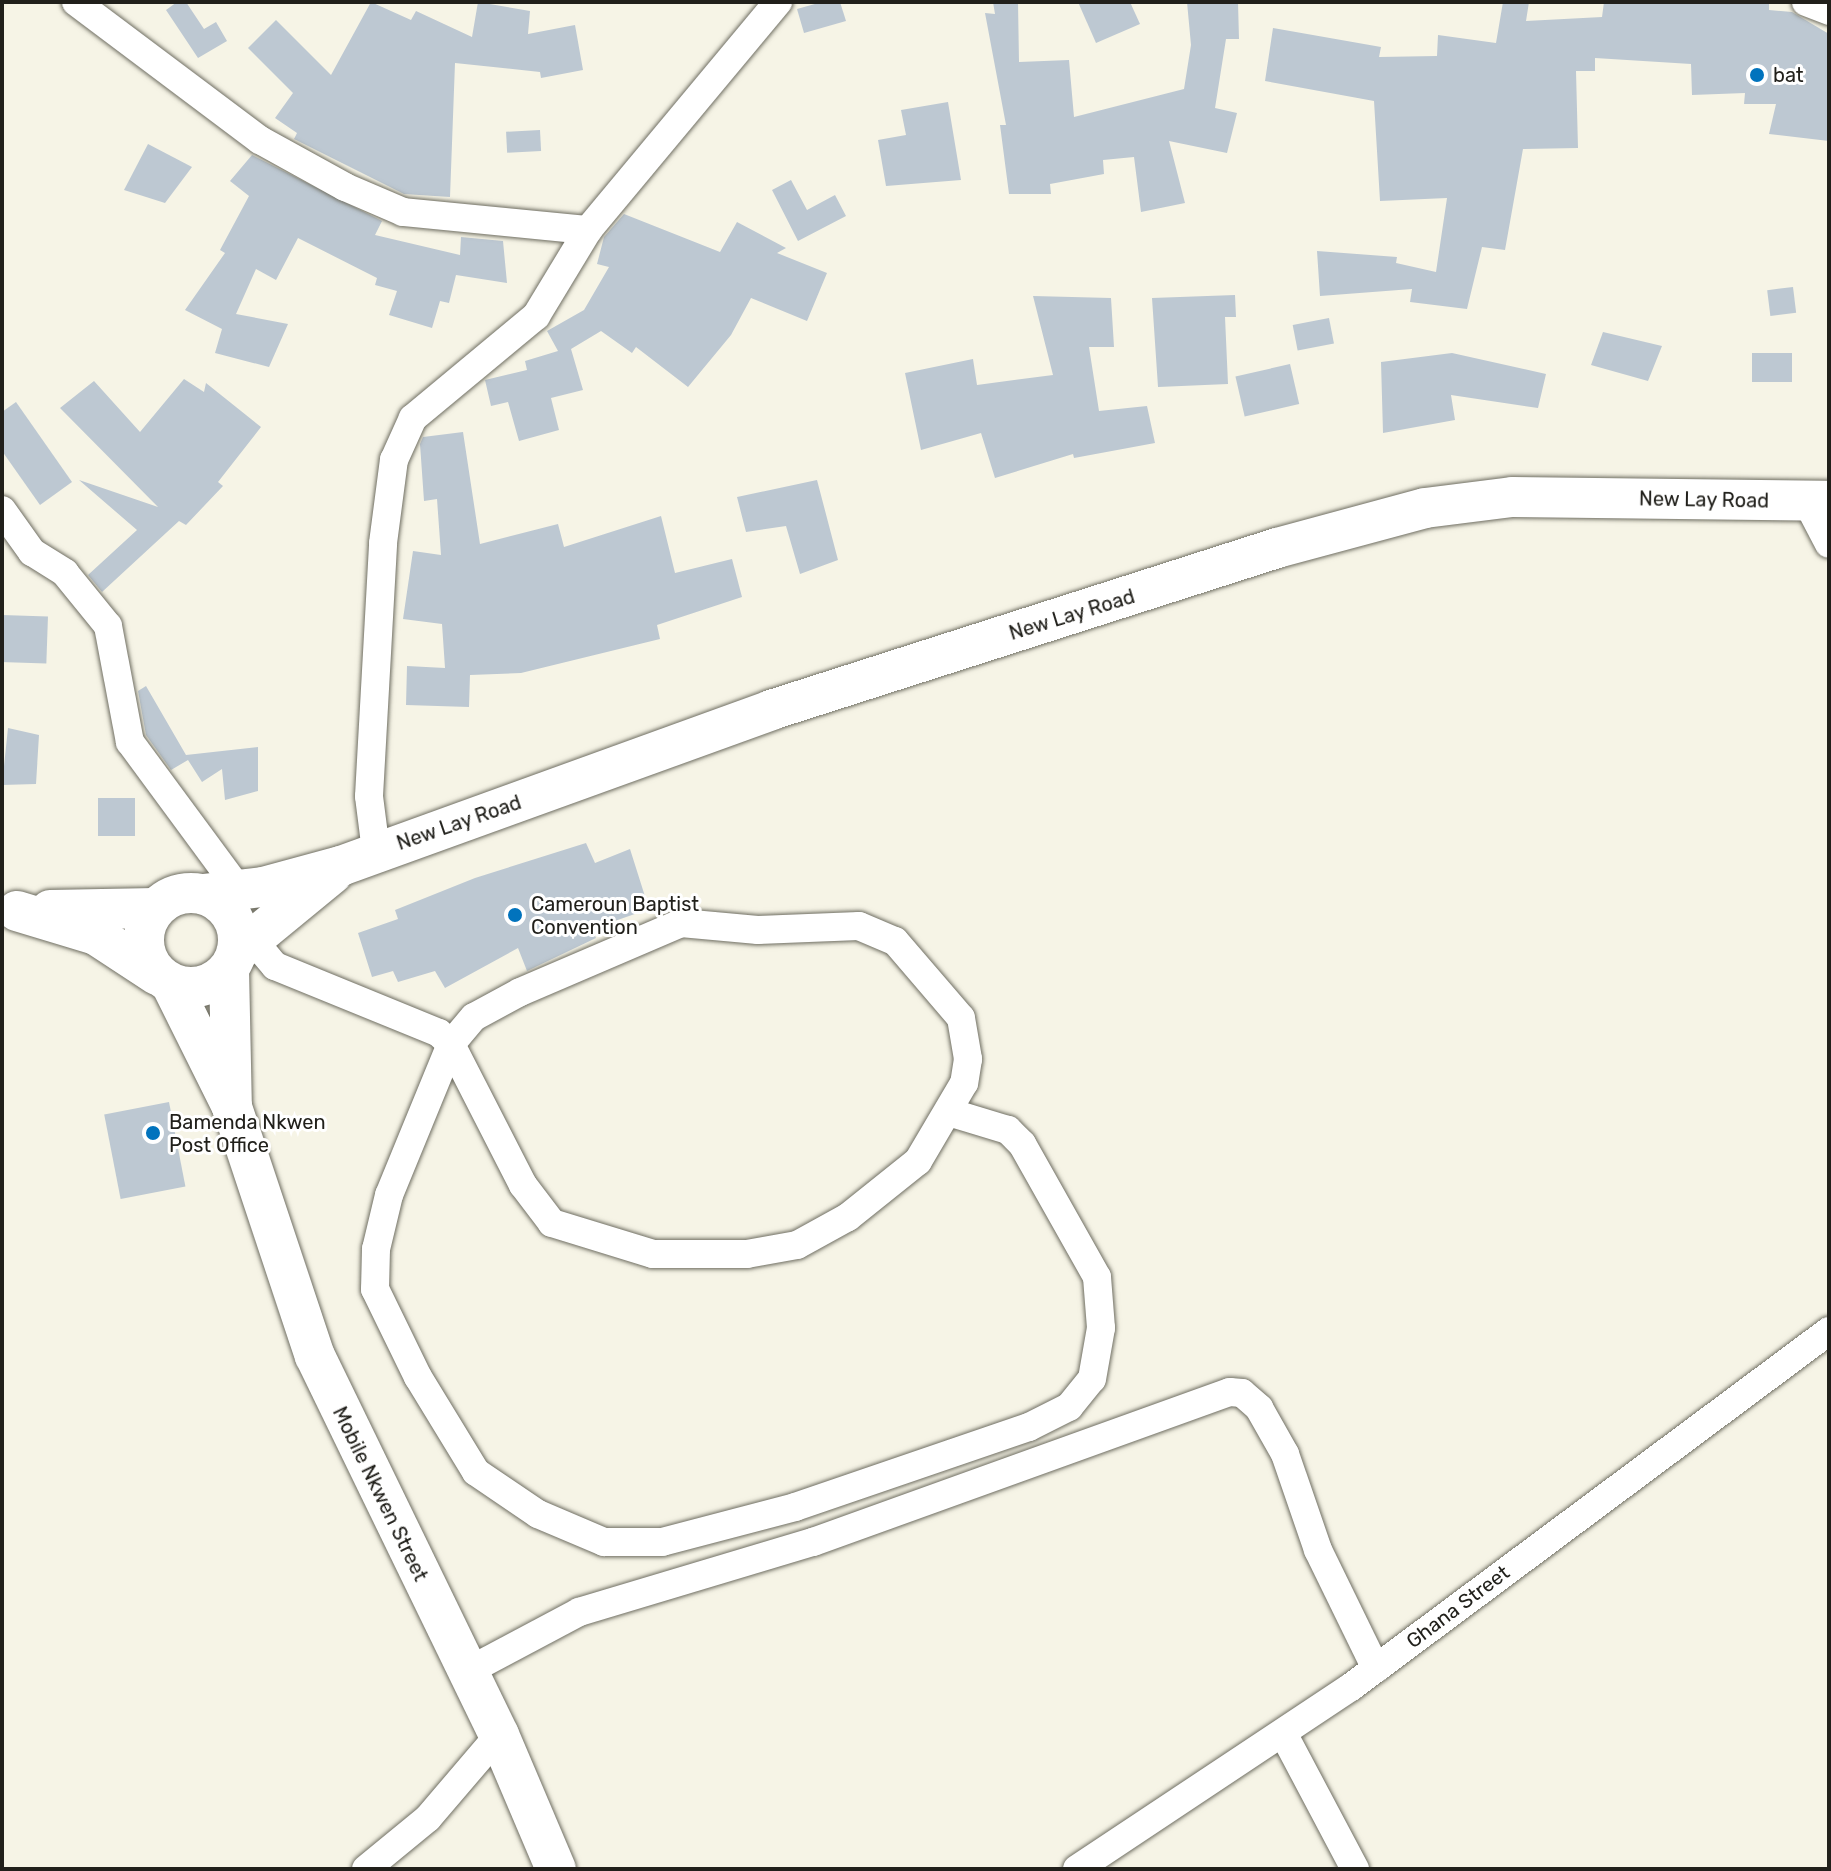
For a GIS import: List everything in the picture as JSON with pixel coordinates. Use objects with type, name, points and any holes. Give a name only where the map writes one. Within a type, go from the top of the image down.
[{"type":"highway","name":"New Lay Road","points":[[358,859],[771,710],[1277,548],[1425,508],[1512,497],[1818,502]]},
{"type":"highway","points":[[10,910],[155,908],[177,895],[221,892],[358,859]]},
{"type":"highway","points":[[10,910],[96,935],[165,980],[196,988],[358,859]]},
{"type":"highway","points":[[221,892],[232,916],[240,953],[232,1107]]},
{"type":"highway","points":[[155,908],[143,943],[232,1107]]},
{"type":"highway","name":"Mobile Nkwen Street","points":[[232,1107],[315,1356],[499,1735],[556,1869]]},
{"type":"street","points":[[76,2],[260,140],[403,212],[588,230]]},
{"type":"street","points":[[358,859],[369,796],[373,692],[394,460],[413,418],[536,316],[588,230],[778,2]]},
{"type":"street","points":[[1806,2],[1829,11]]},
{"type":"street","points":[[1818,502],[1829,544]]},
{"type":"street","points":[[2,510],[32,552],[65,573],[108,626],[130,742],[221,892]]},
{"type":"street","points":[[240,953],[439,1033],[451,1044],[523,1185],[552,1223],[653,1254],[747,1254],[797,1245],[848,1217],[918,1161],[952,1113],[968,1059],[961,1018],[895,941],[859,926],[758,930],[681,923],[520,992],[474,1017],[451,1044],[389,1195],[376,1249],[375,1289],[418,1377],[476,1472],[538,1514],[604,1542],[662,1542],[795,1507],[1029,1427],[1069,1407],[1092,1379],[1101,1328],[1097,1277],[1022,1144],[1008,1130],[952,1113]]},
{"type":"street","name":"Ghana Street","points":[[1077,1869],[1376,1669],[1829,1331]]},
{"type":"street","points":[[468,1671],[579,1612],[813,1542],[1230,1392],[1242,1393],[1259,1408],[1285,1454],[1318,1550],[1376,1669]]},
{"type":"street","points":[[1283,1733],[1355,1869]]},
{"type":"street","points":[[366,1869],[428,1818],[499,1735]]},
{"type":"building","points":[[177,2],[186,2],[204,29],[216,22],[227,41],[198,58],[166,10]]},
{"type":"building","points":[[371,2],[411,20],[416,11],[472,37],[478,2],[530,11],[528,34],[575,25],[583,70],[541,78],[540,72],[455,63],[450,197],[404,194],[294,139],[297,133],[275,118],[293,93],[248,48],[276,20],[331,75]]},
{"type":"building","points":[[822,2],[840,2],[846,21],[804,33],[797,9]]},
{"type":"building","points":[[993,2],[1018,2],[1019,62],[1069,60],[1074,117],[1184,89],[1191,45],[1187,2],[1238,2],[1239,39],[1226,39],[1215,108],[1237,113],[1227,153],[1169,141],[1185,203],[1141,212],[1134,157],[1103,160],[1104,174],[1050,184],[1051,194],[1009,194],[1000,125],[1006,125],[985,13],[995,14]]},
{"type":"building","points":[[1078,2],[1130,2],[1140,24],[1096,43]]},
{"type":"building","points":[[1503,2],[1529,2],[1526,21],[1602,17],[1604,2],[1769,2],[1769,10],[1792,12],[1829,34],[1829,141],[1769,134],[1776,104],[1744,104],[1745,93],[1692,95],[1691,64],[1595,58],[1595,71],[1576,71],[1578,148],[1523,149],[1505,250],[1482,247],[1467,309],[1410,302],[1412,289],[1320,296],[1317,251],[1397,257],[1396,263],[1436,272],[1447,198],[1380,201],[1374,101],[1265,81],[1273,28],[1381,47],[1379,57],[1437,56],[1438,35],[1496,43]]},
{"type":"building","points":[[948,102],[961,180],[886,186],[878,140],[906,135],[901,110]]},
{"type":"building","points":[[540,130],[541,151],[507,153],[506,132]]},
{"type":"building","points":[[148,144],[192,167],[165,203],[124,190]]},
{"type":"building","points":[[252,155],[382,221],[375,235],[460,255],[461,237],[503,241],[507,283],[456,275],[449,303],[440,301],[432,328],[389,315],[397,291],[375,285],[377,278],[298,238],[276,280],[256,269],[236,314],[288,324],[269,367],[215,353],[222,329],[185,310],[225,253],[220,250],[249,196],[230,181]]},
{"type":"building","points":[[791,180],[807,210],[835,195],[846,216],[798,241],[772,190]]},
{"type":"building","points":[[624,214],[720,252],[737,222],[786,248],[777,253],[827,273],[807,321],[751,298],[731,335],[688,387],[636,347],[632,353],[601,331],[571,349],[583,390],[551,398],[559,430],[519,441],[508,402],[491,406],[485,380],[527,370],[525,361],[558,351],[547,331],[584,310],[609,267],[597,264],[604,237]]},
{"type":"building","points":[[1793,287],[1796,313],[1770,316],[1767,290]]},
{"type":"building","points":[[1235,295],[1236,317],[1225,317],[1228,384],[1158,387],[1152,298]]},
{"type":"building","points":[[1033,296],[1111,298],[1114,347],[1089,347],[1099,411],[1147,406],[1155,443],[1074,458],[1073,454],[995,478],[981,433],[921,450],[905,373],[973,359],[977,385],[1053,375]]},
{"type":"building","points":[[1329,318],[1334,344],[1298,351],[1293,325]]},
{"type":"building","points":[[1603,332],[1662,346],[1648,381],[1591,365]]},
{"type":"building","points":[[1452,353],[1546,374],[1538,408],[1451,395],[1455,420],[1383,433],[1381,362]]},
{"type":"building","points":[[1752,353],[1792,353],[1792,382],[1752,382]]},
{"type":"building","points":[[1290,364],[1299,404],[1245,417],[1235,377]]},
{"type":"building","points":[[184,379],[204,392],[206,383],[261,427],[218,482],[223,486],[186,525],[179,521],[102,592],[88,575],[137,530],[79,480],[158,507],[60,408],[94,381],[140,432]]},
{"type":"building","points":[[16,402],[72,482],[40,505],[2,451],[2,412]]},
{"type":"building","points":[[463,432],[480,544],[558,524],[564,547],[661,516],[675,573],[732,559],[742,597],[657,625],[660,639],[521,673],[470,675],[469,707],[406,705],[407,666],[445,668],[442,624],[403,619],[413,551],[441,555],[437,499],[424,501],[420,444],[423,437]]},
{"type":"building","points":[[817,480],[838,560],[800,574],[786,526],[746,532],[737,497]]},
{"type":"building","points":[[2,615],[48,617],[46,664],[2,662]]},
{"type":"building","points":[[146,686],[186,755],[258,747],[258,791],[225,800],[222,769],[202,782],[188,760],[171,770],[146,735],[138,691]]},
{"type":"building","points":[[8,728],[39,735],[36,784],[2,785]]},
{"type":"building","points":[[98,798],[135,798],[135,836],[98,836]]},
{"type":"building","name":"Cameroun Baptist Convention","points":[[586,843],[595,863],[630,849],[649,909],[592,929],[596,938],[527,971],[518,948],[445,988],[435,971],[398,982],[393,971],[372,977],[358,933],[398,919],[395,910],[475,878]]},
{"type":"building","points":[[169,1102],[185,1186],[121,1199],[104,1115]]},
{"type":"place","name":"bat","points":[[1757,75]]},
{"type":"place","name":"Cameroun Baptist Convention","points":[[515,915]]},
{"type":"place","name":"Bamenda Nkwen Post Office","points":[[153,1133]]}]
